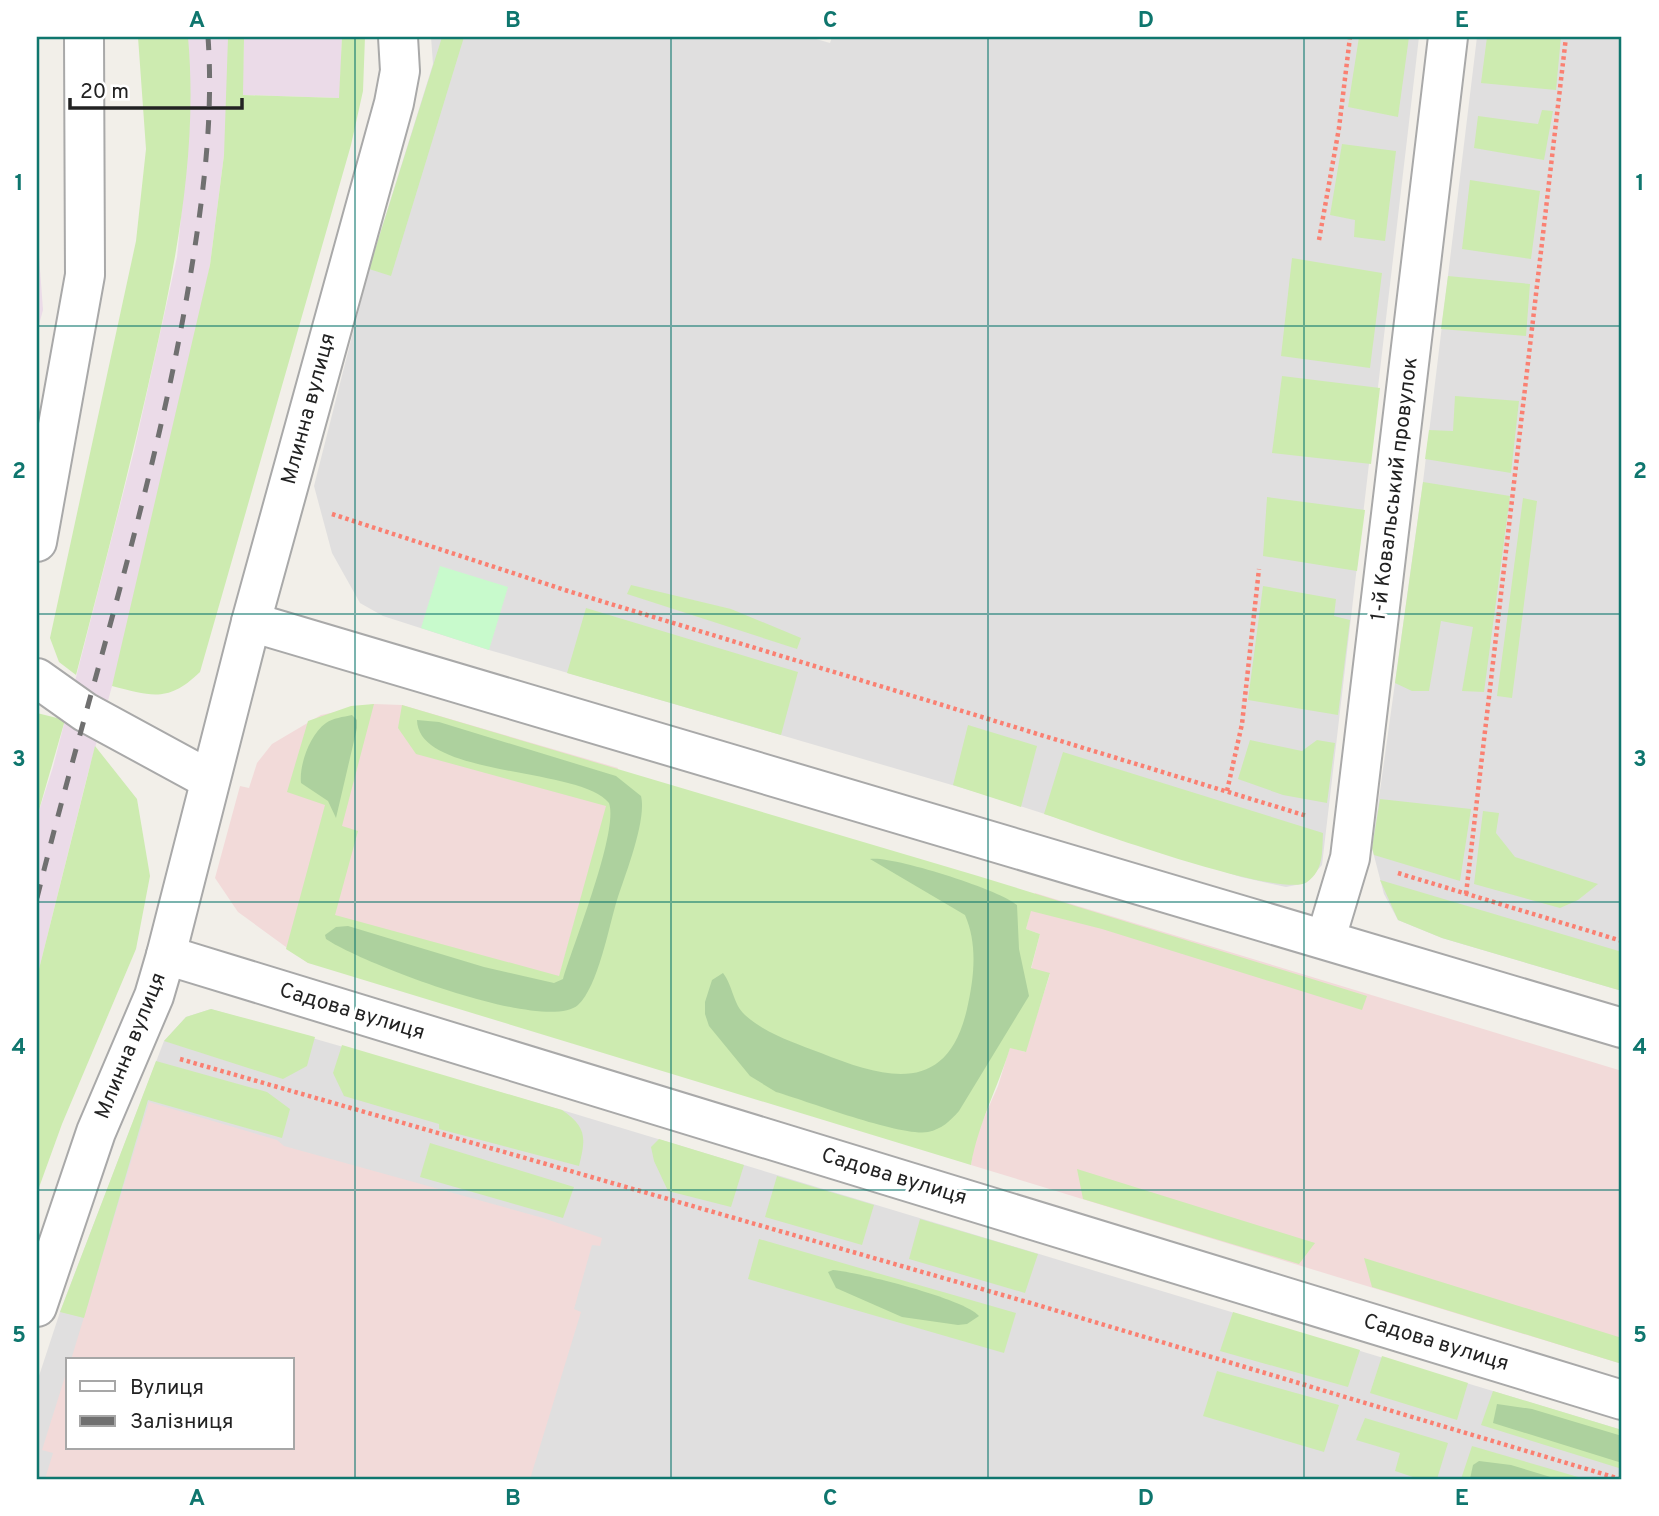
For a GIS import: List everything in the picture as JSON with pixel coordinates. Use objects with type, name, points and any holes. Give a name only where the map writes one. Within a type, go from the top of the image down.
[{"type":"street","points":[[37,542],[85,275],[84,37]]},
{"type":"street","name":"Млинна вулиця","points":[[37,1307],[96,1132],[133,1045],[166,955],[251,622],[394,103],[400,71],[398,37]]},
{"type":"street","name":"1-й Ковальський провулок","points":[[1326,938],[1350,858],[1448,37]]},
{"type":"street","points":[[251,622],[1326,938],[1622,1028]]},
{"type":"street","points":[[37,678],[85,712],[210,780]]},
{"type":"street","name":"Садова вулиця","points":[[166,955],[1622,1400]]},
{"type":"path","points":[[1319,240],[1339,128],[1350,37]]},
{"type":"path","points":[[1466,894],[1566,37]]},
{"type":"path","points":[[285,499],[568,591],[1325,821],[1350,858],[1622,941]]},
{"type":"path","points":[[1227,792],[1242,724],[1259,569]]},
{"type":"path","points":[[133,1045],[1034,1304],[1620,1479]]},
{"type":"shaded area","points":[[188,37],[342,37],[340,98],[242,95],[244,39],[224,155],[210,265],[174,461],[87,777],[37,977],[37,817],[53,767],[134,451],[177,257],[187,156]]},
{"type":"shaded area","points":[[431,37],[809,37],[830,43],[832,37],[1419,37],[1322,865],[1306,883],[1286,887],[1241,877],[976,792],[489,650],[383,616],[360,603],[332,553],[314,486],[369,269],[433,64]]},
{"type":"shaded area","points":[[1477,37],[1622,37],[1622,991],[1442,938],[1398,920],[1384,894],[1372,848],[1423,482]]},
{"type":"shaded area","points":[[37,228],[43,310],[37,332]]},
{"type":"shaded area","points":[[374,704],[402,705],[618,768],[559,977],[308,963],[238,912],[215,878],[240,786],[249,788],[257,763],[272,744],[321,715]]},
{"type":"shaded area","points":[[1035,893],[1622,1071],[1622,1364],[971,1165],[975,1138],[998,1086],[1010,1047],[1025,1052],[1050,974],[1031,969],[1040,934],[1026,929]]},
{"type":"shaded area","points":[[211,1009],[562,1110],[1622,1430],[1622,1479],[37,1479],[37,1382],[60,1312],[164,1041],[186,1017]]},
{"type":"shaded area","points":[[149,1102],[277,1140],[284,1146],[543,1218],[602,1238],[600,1246],[592,1245],[574,1309],[581,1312],[530,1479],[45,1479],[53,1453],[42,1450],[66,1373],[66,1450],[294,1450],[294,1358],[72,1358]]},
{"type":"green space","points":[[138,37],[188,37],[188,161],[162,324],[126,481],[76,675],[59,662],[50,638],[136,241],[146,149]]},
{"type":"green space","points":[[342,37],[365,37],[363,91],[351,145],[200,672],[189,682],[169,693],[149,694],[112,686],[210,265],[224,155],[228,38],[244,39],[243,95],[339,98]]},
{"type":"green space","points":[[442,37],[464,37],[391,276],[369,269]]},
{"type":"green space","points":[[1359,37],[1409,37],[1398,117],[1348,107]]},
{"type":"green space","points":[[1487,37],[1561,37],[1556,90],[1481,83]]},
{"type":"green space","points":[[1542,110],[1553,111],[1544,160],[1474,148],[1478,116],[1538,124]]},
{"type":"green space","points":[[1342,144],[1396,151],[1385,241],[1354,237],[1355,220],[1330,215]]},
{"type":"green space","points":[[1470,180],[1540,191],[1531,259],[1462,249]]},
{"type":"green space","points":[[1292,258],[1382,273],[1370,368],[1281,356]]},
{"type":"green space","points":[[1448,276],[1530,284],[1526,336],[1441,329]]},
{"type":"green space","points":[[1282,376],[1380,388],[1371,464],[1272,453]]},
{"type":"green space","points":[[1455,396],[1519,401],[1511,473],[1425,459],[1429,430],[1453,431]]},
{"type":"green space","points":[[1423,482],[1510,496],[1484,692],[1462,691],[1473,627],[1441,621],[1429,691],[1412,691],[1395,683]]},
{"type":"green space","points":[[1267,497],[1365,510],[1357,571],[1263,556]]},
{"type":"green space","points":[[1523,498],[1537,501],[1512,698],[1497,696]]},
{"type":"green space","points":[[440,566],[508,587],[489,650],[421,628]]},
{"type":"green space","points":[[631,585],[731,609],[801,638],[797,649],[627,594]]},
{"type":"green space","points":[[1263,586],[1336,599],[1334,616],[1350,620],[1338,715],[1248,700]]},
{"type":"green space","points":[[586,608],[798,672],[781,735],[567,673]]},
{"type":"green space","points":[[374,704],[342,826],[358,831],[335,915],[559,976],[606,806],[416,754],[398,728],[402,705],[978,876],[1367,996],[1362,1010],[1102,929],[1031,911],[1026,929],[1040,934],[1031,968],[1050,973],[1026,1052],[1010,1048],[978,1135],[971,1165],[308,963],[286,949],[325,805],[287,792],[308,721],[351,706]]},
{"type":"green space","points":[[37,713],[65,720],[37,817]]},
{"type":"green space","points":[[352,715],[357,720],[357,728],[336,818],[328,801],[301,783],[302,768],[307,750],[320,728],[332,720]]},
{"type":"green space","points":[[417,720],[439,722],[616,776],[641,796],[638,833],[602,956],[591,985],[578,1005],[559,1011],[530,1010],[493,1003],[412,978],[376,964],[326,939],[325,935],[336,927],[348,926],[484,967],[554,983],[563,979],[594,889],[607,838],[609,803],[592,791],[566,783],[470,762],[443,752],[424,739]]},
{"type":"green space","points":[[968,725],[1037,746],[1021,807],[953,785]]},
{"type":"green space","points":[[1250,740],[1302,751],[1317,740],[1335,743],[1327,803],[1283,795],[1238,779]]},
{"type":"green space","points":[[95,746],[137,799],[150,876],[136,949],[62,1124],[37,1193],[37,977]]},
{"type":"green space","points":[[1063,752],[1323,833],[1322,854],[1317,872],[1307,882],[1290,885],[1261,881],[1181,860],[1044,814]]},
{"type":"green space","points":[[1380,799],[1471,809],[1460,881],[1374,855],[1372,848]]},
{"type":"green space","points":[[1483,811],[1499,813],[1496,833],[1515,857],[1598,884],[1578,900],[1560,908],[1474,884]]},
{"type":"green space","points":[[870,859],[900,862],[945,875],[990,891],[1017,905],[1019,949],[1029,996],[959,1111],[945,1124],[928,1132],[876,1124],[776,1092],[750,1076],[709,1026],[705,1014],[705,1002],[712,980],[723,973],[738,1006],[753,1022],[781,1037],[845,1062],[890,1073],[911,1073],[929,1068],[945,1056],[958,1037],[971,985],[974,962],[972,938],[965,915]]},
{"type":"green space","points":[[1380,880],[1622,952],[1622,991],[1442,938],[1398,920]]},
{"type":"green space","points":[[211,1009],[315,1037],[307,1066],[283,1079],[164,1041],[186,1017]]},
{"type":"green space","points":[[342,1045],[562,1110],[576,1122],[582,1134],[583,1148],[579,1166],[439,1129],[439,1124],[344,1096],[333,1073]]},
{"type":"green space","points":[[156,1061],[267,1092],[290,1109],[282,1138],[148,1100],[84,1318],[60,1312]]},
{"type":"green space","points":[[659,1139],[744,1165],[731,1207],[668,1191],[654,1161],[651,1147]]},
{"type":"green space","points":[[430,1143],[574,1187],[563,1218],[420,1177]]},
{"type":"green space","points":[[1077,1169],[1315,1243],[1299,1264],[1083,1199]]},
{"type":"green space","points":[[777,1176],[874,1205],[862,1245],[765,1217]]},
{"type":"green space","points":[[920,1219],[1038,1254],[1025,1293],[909,1259]]},
{"type":"green space","points":[[759,1239],[1016,1313],[1004,1353],[748,1279]]},
{"type":"green space","points":[[1364,1258],[1622,1338],[1622,1364],[1372,1287]]},
{"type":"green space","points":[[833,1270],[886,1281],[933,1295],[970,1309],[979,1316],[967,1324],[958,1325],[902,1317],[836,1288],[828,1272]]},
{"type":"green space","points":[[1233,1312],[1360,1350],[1348,1387],[1220,1351]]},
{"type":"green space","points":[[1382,1356],[1468,1383],[1457,1420],[1370,1393]]},
{"type":"green space","points":[[1217,1371],[1339,1405],[1324,1452],[1203,1416]]},
{"type":"green space","points":[[1493,1391],[1622,1430],[1622,1469],[1481,1425]]},
{"type":"green space","points":[[1497,1404],[1532,1409],[1622,1436],[1622,1463],[1493,1423]]},
{"type":"green space","points":[[1365,1418],[1448,1443],[1437,1479],[1419,1479],[1395,1471],[1400,1453],[1356,1440]]},
{"type":"green space","points":[[1472,1446],[1585,1479],[1461,1479]]},
{"type":"green space","points":[[1479,1461],[1511,1465],[1557,1479],[1470,1479],[1473,1465]]},
{"type":"railway","points":[[37,898],[138,519],[174,367],[206,164],[208,37]]}]
